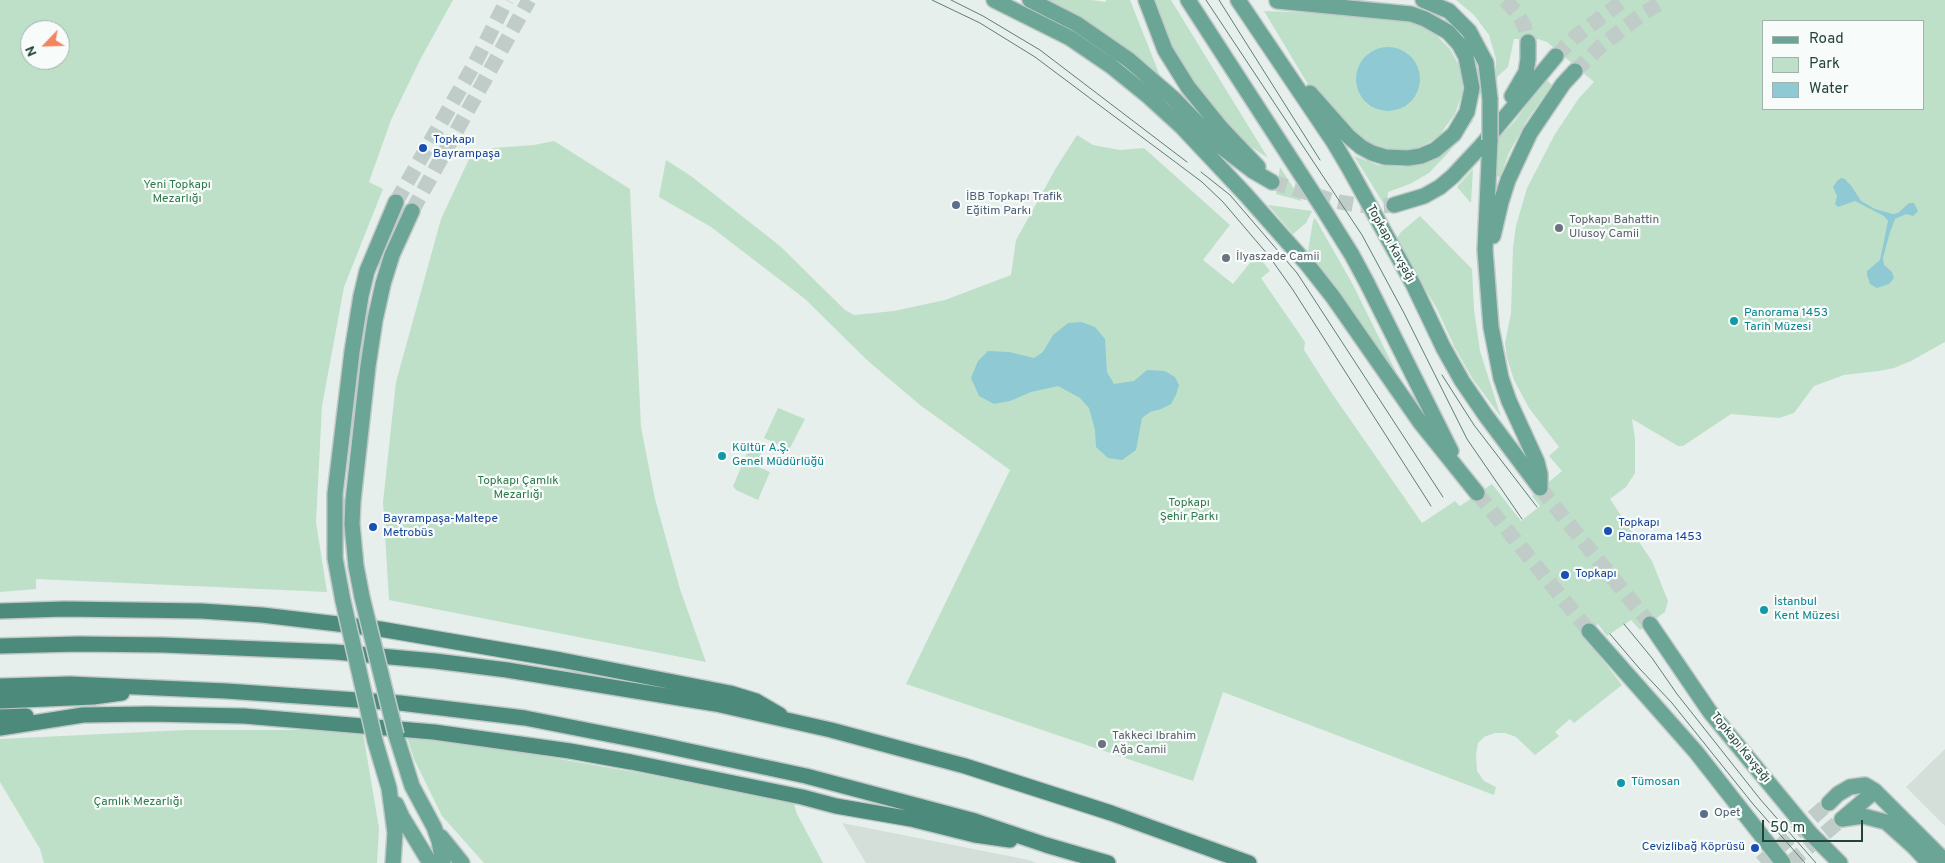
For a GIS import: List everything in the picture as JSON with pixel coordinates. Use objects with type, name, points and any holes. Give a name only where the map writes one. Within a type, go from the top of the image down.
[{"type":"highway","points":[[0,612],[65,609],[202,611],[262,615],[380,629],[533,655],[730,693],[756,701],[787,720]]},
{"type":"highway","points":[[0,646],[78,644],[231,646],[335,652],[507,670],[706,703],[831,730],[965,766],[1130,819],[1249,863]]},
{"type":"highway","points":[[0,686],[70,684],[153,687],[400,703],[525,718],[806,776],[975,820],[1046,845],[1108,863]]},
{"type":"highway","points":[[0,702],[93,697],[140,691],[153,687]]},
{"type":"highway","points":[[0,728],[84,715],[140,714],[244,716],[443,733],[613,758],[802,797],[836,806],[911,819],[975,835],[1046,845]]},
{"type":"highway","points":[[0,717],[60,718]]},
{"type":"main road","points":[[994,0],[1026,15],[1078,44],[1148,96],[1182,127],[1307,264],[1333,297],[1420,422],[1477,493],[1448,446],[1356,262],[1188,0]]},
{"type":"main road","points":[[1030,0],[1077,24],[1129,60],[1174,99],[1224,149],[1253,172],[1272,182],[1221,128],[1188,88],[1165,50],[1146,0]]},
{"type":"main road","name":"Topkapı Kavşağı","points":[[1238,0],[1319,119],[1349,168],[1413,284],[1443,347],[1462,380],[1486,416],[1540,488],[1540,474],[1537,462],[1509,400],[1496,357],[1490,327],[1487,266]]},
{"type":"main road","points":[[1277,0],[1411,14],[1437,25],[1459,44],[1466,58],[1472,88],[1467,112],[1454,134],[1435,150],[1421,156],[1408,158],[1385,156],[1372,153],[1348,136],[1307,90],[1285,71]]},
{"type":"main road","points":[[1423,0],[1449,11],[1469,31],[1486,63],[1490,99],[1485,143],[1485,250],[1487,266]]},
{"type":"main road","points":[[1485,143],[1495,115],[1512,95],[1526,72],[1528,42]]},
{"type":"main road","points":[[1394,205],[1424,196],[1440,187],[1453,176],[1485,143],[1556,56]]},
{"type":"main road","points":[[1487,266],[1500,202],[1514,165],[1530,133],[1575,71]]},
{"type":"main road","points":[[396,202],[367,271],[361,296],[352,352],[335,494],[335,558],[375,741],[389,788],[402,818],[430,863]]},
{"type":"main road","points":[[412,212],[392,255],[375,320],[368,366],[352,524],[356,566],[362,597],[396,735],[412,786],[440,841],[443,863]]},
{"type":"main road","name":"Topkapı Kavşağı","points":[[1650,624],[1710,712],[1810,833],[1840,863]]},
{"type":"main road","points":[[1590,631],[1696,752],[1783,863]]},
{"type":"main road","points":[[1829,803],[1838,794],[1858,785],[1865,785],[1875,791],[1945,861]]},
{"type":"main road","points":[[389,788],[395,833],[393,863]]},
{"type":"main road","points":[[1875,791],[1842,819],[1863,816],[1886,822],[1930,863]]},
{"type":"main road","points":[[434,827],[448,848],[462,863]]},
{"type":"shaded area","points":[[1945,749],[1945,826],[1906,787]]},
{"type":"shaded area","points":[[842,823],[1029,860],[1037,863],[866,863]]},
{"type":"green space","name":"Yeni Topkapı Mezarlığı","points":[[0,0],[453,0],[420,60],[391,120],[369,182],[383,189],[344,287],[322,406],[316,522],[327,592],[36,579],[36,589],[0,592]]},
{"type":"green space","points":[[1041,0],[1091,0],[1106,2],[1106,0],[1130,0],[1162,81]]},
{"type":"green space","points":[[1154,0],[1171,0],[1268,158],[1236,137],[1208,105],[1175,54],[1158,17]]},
{"type":"green space","name":"Topkapı Şehir Parkı","points":[[1456,0],[1945,0],[1945,342],[1894,368],[1844,375],[1814,386],[1794,413],[1779,418],[1731,414],[1683,446],[1678,446],[1632,419],[1635,439],[1635,473],[1626,487],[1610,499],[1652,561],[1668,601],[1665,612],[1640,630],[1631,620],[1607,636],[1598,624],[1583,634],[1622,685],[1574,723],[1570,719],[1555,732],[1559,736],[1535,755],[1516,737],[1505,733],[1495,733],[1484,737],[1478,743],[1476,755],[1477,771],[1484,781],[1496,787],[1494,795],[1223,692],[1193,781],[906,684],[1010,470],[920,405],[868,361],[805,299],[711,227],[659,197],[666,160],[691,176],[780,246],[845,310],[854,315],[894,311],[945,300],[1011,275],[1016,240],[1056,168],[1077,135],[1093,145],[1120,150],[1144,148],[1230,225],[1203,260],[1233,284],[1257,254],[1270,271],[1261,278],[1305,342],[1304,350],[1422,523],[1455,501],[1460,506],[1492,484],[1521,521],[1540,506],[1532,496],[1562,471],[1549,456],[1559,447],[1529,408],[1514,380],[1507,358],[1505,343],[1511,313],[1513,247],[1516,226],[1527,188],[1555,134],[1579,98],[1594,82],[1547,42],[1538,39],[1514,39],[1508,67],[1496,78],[1496,59],[1489,35],[1474,15]]},
{"type":"green space","points":[[1264,11],[1399,16],[1433,32],[1450,49],[1462,71],[1463,91],[1455,114],[1438,137],[1412,152],[1382,154],[1359,146],[1309,86]]},
{"type":"green space","points":[[1546,79],[1552,85],[1527,120],[1509,153],[1500,177],[1496,176],[1499,137],[1514,122]]},
{"type":"green space","points":[[1471,115],[1473,121],[1448,153],[1429,173],[1410,184],[1388,192],[1387,209],[1354,156],[1378,165],[1403,167],[1425,161]]},
{"type":"green space","name":"Topkapı Çamlık Mezarlığı","points":[[554,141],[630,189],[641,427],[655,499],[680,589],[706,662],[389,600],[383,502],[396,382],[441,219],[470,157],[494,148],[534,145]]},
{"type":"green space","points":[[1280,167],[1302,201],[1276,194]]},
{"type":"green space","points":[[1473,169],[1471,203],[1457,187]]},
{"type":"green space","points":[[1268,205],[1312,211],[1306,223],[1293,234]]},
{"type":"green space","points":[[1420,216],[1472,269],[1474,309],[1480,351],[1501,417],[1472,378],[1455,348],[1437,309],[1396,240],[1401,232]]},
{"type":"green space","points":[[1315,218],[1352,283],[1408,396],[1359,322],[1308,251]]},
{"type":"green space","points":[[778,408],[805,419],[789,450],[764,438]]},
{"type":"green space","points":[[752,442],[764,447],[756,466],[770,472],[758,500],[736,490],[733,486]]},
{"type":"green space","name":"Çamlık Mezarlığı","points":[[185,730],[322,730],[363,733],[379,828],[377,863],[44,863],[40,849],[0,782],[0,739]]},
{"type":"green space","points":[[407,737],[462,742],[645,774],[794,804],[797,814],[823,863],[484,863],[442,816],[414,759]]},
{"type":"water","points":[[1388,47],[1406,53],[1414,61],[1420,79],[1414,97],[1406,105],[1388,111],[1370,105],[1362,97],[1356,79],[1362,61],[1370,53]]},
{"type":"water","points":[[1841,178],[1845,179],[1852,187],[1861,201],[1875,209],[1893,214],[1898,213],[1909,203],[1914,203],[1918,211],[1913,216],[1906,214],[1895,219],[1883,258],[1884,265],[1892,272],[1894,278],[1889,284],[1877,288],[1870,284],[1867,275],[1867,271],[1880,260],[1888,221],[1884,216],[1855,201],[1838,207],[1835,204],[1837,196],[1833,187]]},
{"type":"water","points":[[1081,322],[1095,327],[1105,339],[1107,372],[1114,384],[1134,381],[1147,370],[1165,371],[1175,377],[1179,385],[1171,404],[1150,412],[1142,418],[1136,450],[1122,460],[1108,458],[1096,447],[1095,430],[1089,408],[1080,398],[1058,386],[1031,392],[1010,401],[994,404],[979,396],[971,378],[978,361],[988,351],[1009,352],[1034,358],[1043,352],[1053,335],[1068,323]]},
{"type":"tunnel","points":[[396,202],[475,63],[507,0]]},
{"type":"tunnel","points":[[412,211],[529,0]]},
{"type":"tunnel","points":[[1505,0],[1517,13],[1524,25],[1528,42]]},
{"type":"tunnel","points":[[1556,56],[1575,37],[1624,0]]},
{"type":"tunnel","points":[[1575,71],[1602,45],[1644,13],[1665,0]]},
{"type":"tunnel","points":[[1272,182],[1334,201],[1357,205],[1394,205]]},
{"type":"tunnel","points":[[1540,488],[1650,624]]},
{"type":"tunnel","points":[[1477,493],[1589,631]]},
{"type":"tunnel","points":[[1761,863],[1829,803]]},
{"type":"tunnel","points":[[1790,863],[1842,819]]},
{"type":"tram line","points":[[932,0],[980,23],[1035,57],[1202,182],[1223,202],[1269,256],[1293,290],[1431,506]]},
{"type":"tram line","points":[[951,0],[983,16],[1040,50],[1187,162]]},
{"type":"tram line","points":[[1206,0],[1362,235],[1404,313],[1467,439],[1522,519]]},
{"type":"tram line","points":[[1219,0],[1320,160]]},
{"type":"tram line","points":[[1201,172],[1230,195],[1297,273],[1443,497]]},
{"type":"tram line","points":[[1442,375],[1474,425],[1537,507]]},
{"type":"tram line","points":[[1624,624],[1760,799],[1816,863]]},
{"type":"tram line","points":[[1610,634],[1672,703],[1753,804],[1805,863]]},
{"type":"place","name":"Topkapı Bayrampaşa","points":[[423,148]]},
{"type":"place","name":"İBB Topkapı Trafik Eğitim Parkı","points":[[956,205]]},
{"type":"place","name":"Topkapı Bahattin Ulusoy Camii","points":[[1559,228]]},
{"type":"place","name":"İlyaszade Camii","points":[[1226,258]]},
{"type":"place","name":"Panorama 1453 Tarih Müzesi","points":[[1734,321]]},
{"type":"place","name":"Kültür A.Ş. Genel Müdürlüğü","points":[[722,456]]},
{"type":"place","name":"Bayrampaşa-Maltepe Metrobüs","points":[[373,527]]},
{"type":"place","name":"Topkapı Panorama 1453","points":[[1608,531]]},
{"type":"place","name":"Topkapı","points":[[1565,575]]},
{"type":"place","name":"İstanbul Kent Müzesi","points":[[1764,610]]},
{"type":"place","name":"Takkeci Ibrahim Ağa Camii","points":[[1102,744]]},
{"type":"place","name":"Tümosan","points":[[1621,783]]},
{"type":"place","name":"Opet","points":[[1704,814]]},
{"type":"place","name":"Cevizlibağ Köprüsü","points":[[1755,848]]}]
